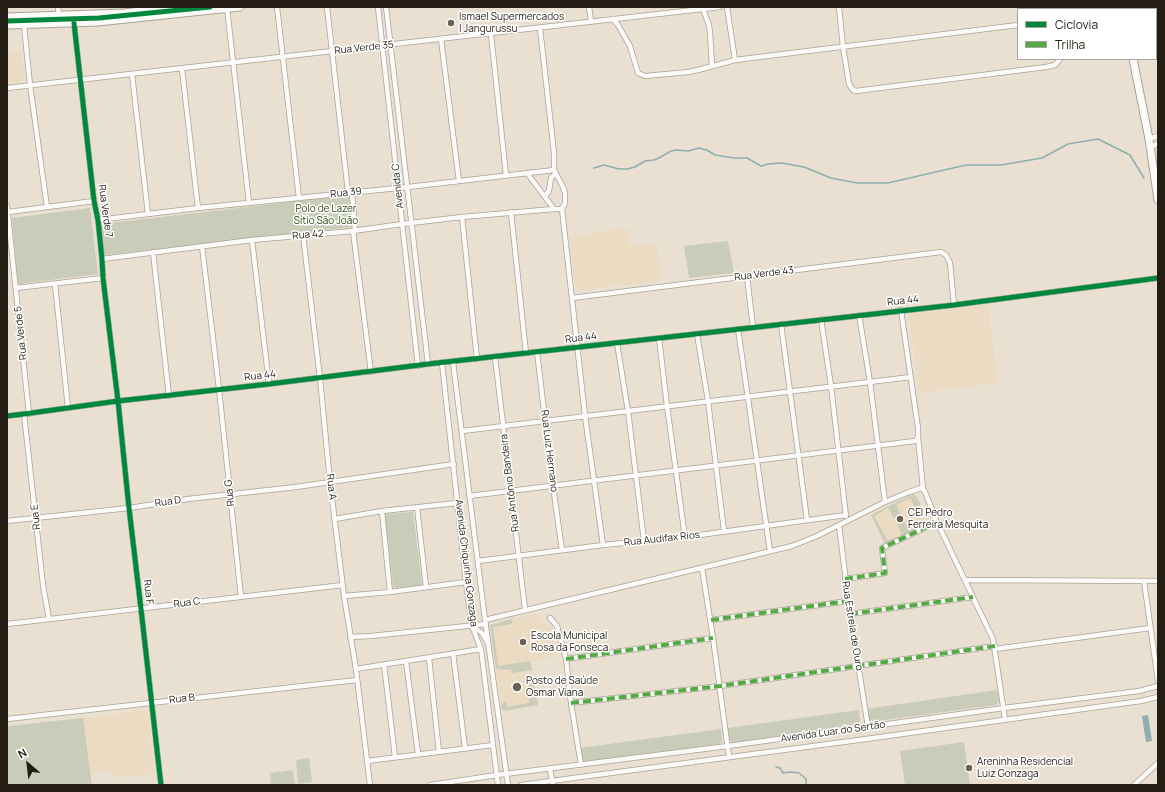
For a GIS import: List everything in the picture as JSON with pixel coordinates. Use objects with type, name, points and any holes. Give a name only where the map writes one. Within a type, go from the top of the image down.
[{"type":"main road","points":[[7,26],[74,23],[124,13],[175,7]]},
{"type":"main road","points":[[7,17],[59,16],[240,7]]},
{"type":"main road","points":[[1133,60],[1158,200]]},
{"type":"street","points":[[58,7],[59,16]]},
{"type":"street","points":[[277,7],[299,198]]},
{"type":"street","points":[[328,7],[371,372]]},
{"type":"street","name":"Avenida C","points":[[378,7],[418,366]]},
{"type":"street","name":"Avenida C","points":[[386,7],[428,364]]},
{"type":"street","points":[[589,7],[590,21]]},
{"type":"street","name":"Rua Verde 35","points":[[7,88],[720,7]]},
{"type":"street","points":[[727,7],[736,60]]},
{"type":"street","points":[[839,7],[849,84],[851,88],[856,91],[1046,67],[1056,65],[1059,60]]},
{"type":"street","points":[[227,8],[249,204]]},
{"type":"street","points":[[701,9],[709,25],[712,66]]},
{"type":"street","points":[[613,19],[628,42],[636,70],[645,76],[690,72],[736,60],[1017,25]]},
{"type":"street","name":"Rua Verde 7","points":[[74,23],[118,401]]},
{"type":"street","points":[[24,25],[30,85],[47,207]]},
{"type":"street","points":[[540,28],[555,172],[564,187],[565,193],[566,203],[562,210],[585,416],[603,545]]},
{"type":"street","points":[[491,34],[506,175]]},
{"type":"street","points":[[441,39],[459,180]]},
{"type":"street","points":[[182,69],[198,208]]},
{"type":"street","points":[[132,74],[148,214]]},
{"type":"street","points":[[1148,139],[1158,136]]},
{"type":"street","points":[[1149,147],[1158,144]]},
{"type":"street","points":[[545,196],[549,191],[551,178],[555,172]]},
{"type":"street","name":"Rua 39","points":[[98,220],[506,175],[555,172]]},
{"type":"street","points":[[527,173],[554,209]]},
{"type":"street","points":[[8,212],[94,200]]},
{"type":"street","name":"Rua Verde 5","points":[[7,206],[8,230],[16,288],[27,414]]},
{"type":"street","name":"Rua 42","points":[[102,259],[252,240],[354,231],[462,217],[511,212],[554,209],[562,210]]},
{"type":"street","points":[[511,212],[526,353]]},
{"type":"street","points":[[462,217],[477,359]]},
{"type":"street","name":"Rua A","points":[[304,235],[342,586],[356,669],[370,785]]},
{"type":"street","points":[[252,240],[269,384]]},
{"type":"street","name":"Rua G","points":[[202,246],[241,597]]},
{"type":"street","points":[[153,252],[168,396]]},
{"type":"street","name":"Rua Verde 43","points":[[572,298],[937,252],[945,254],[950,262],[954,305]]},
{"type":"street","points":[[7,269],[13,268]]},
{"type":"street","points":[[747,277],[753,327]]},
{"type":"street","points":[[16,288],[104,278]]},
{"type":"street","name":"Rua 44","points":[[7,416],[118,401],[428,364],[954,305],[1158,278]]},
{"type":"street","points":[[55,284],[68,408]]},
{"type":"street","points":[[901,310],[918,428],[923,489],[937,522],[993,639],[1005,719]]},
{"type":"street","points":[[859,315],[870,382],[885,502]]},
{"type":"street","points":[[821,319],[831,386],[847,521]]},
{"type":"street","points":[[781,324],[807,520]]},
{"type":"street","points":[[738,329],[765,525],[770,551]]},
{"type":"street","points":[[697,334],[708,401],[724,531]]},
{"type":"street","points":[[660,338],[667,406],[685,537]]},
{"type":"street","points":[[617,343],[637,476],[644,541]]},
{"type":"street","name":"Rua Luiz Hermano","points":[[537,352],[562,550]]},
{"type":"street","name":"Rua Antônio Bandeira","points":[[495,357],[525,609]]},
{"type":"street","name":"Avenida Chiquinha Gonzaga","points":[[452,362],[462,431],[485,622],[508,785]]},
{"type":"street","name":"Avenida Chiquinha Gonzaga","points":[[442,363],[466,582],[472,626],[481,649],[498,785]]},
{"type":"street","points":[[462,431],[911,377]]},
{"type":"street","name":"Rua F","points":[[118,401],[161,785]]},
{"type":"street","name":"Rua E","points":[[27,414],[36,518],[49,619]]},
{"type":"street","points":[[469,496],[878,446],[915,441],[918,437]]},
{"type":"street","name":"Rua D","points":[[7,521],[129,508],[330,482],[454,464]]},
{"type":"street","points":[[350,637],[472,626],[525,609],[770,551],[804,542],[885,502],[919,488],[923,489]]},
{"type":"street","points":[[335,519],[382,511],[457,503]]},
{"type":"street","points":[[417,507],[426,588]]},
{"type":"street","points":[[382,511],[390,592]]},
{"type":"street","name":"Rua Audifax Rios","points":[[478,561],[603,545],[685,537],[846,515]]},
{"type":"street","points":[[845,579],[885,573],[882,548],[937,522]]},
{"type":"street","name":"Rua Estrela de Ouro","points":[[839,525],[848,601],[868,727]]},
{"type":"street","points":[[702,568],[711,620],[729,758]]},
{"type":"street","points":[[965,580],[1158,581]]},
{"type":"street","points":[[1144,581],[1158,680]]},
{"type":"street","points":[[344,596],[426,588],[466,582]]},
{"type":"street","name":"Rua C","points":[[7,624],[342,586]]},
{"type":"street","points":[[850,614],[973,597]]},
{"type":"street","points":[[711,620],[848,601]]},
{"type":"street","points":[[550,618],[557,626],[566,659],[571,703],[581,765]]},
{"type":"street","points":[[472,626],[482,633],[488,644]]},
{"type":"street","points":[[571,703],[720,686],[1150,628]]},
{"type":"street","points":[[566,659],[713,638]]},
{"type":"street","points":[[356,669],[481,649]]},
{"type":"street","points":[[453,653],[465,748]]},
{"type":"street","points":[[429,658],[439,752]]},
{"type":"street","points":[[406,661],[418,754]]},
{"type":"street","points":[[384,664],[395,757]]},
{"type":"street","name":"Rua B","points":[[7,719],[357,680]]},
{"type":"street","name":"Avenida Luar do Sertão","points":[[430,785],[458,783],[497,775],[728,746],[1139,690],[1158,686]]},
{"type":"street","name":"Avenida Luar do Sertão","points":[[521,785],[552,783],[1141,700],[1158,696]]},
{"type":"street","points":[[367,760],[493,745]]},
{"type":"street","points":[[1134,785],[1158,763]]},
{"type":"street","points":[[550,769],[552,783]]},
{"type":"shaded area","points":[[21,52],[24,78],[22,81],[7,82],[7,53]]},
{"type":"shaded area","points":[[628,228],[630,246],[657,244],[661,281],[618,286],[616,284],[611,287],[578,291],[576,289],[569,236]]},
{"type":"shaded area","points":[[988,305],[998,383],[919,393],[909,314]]},
{"type":"shaded area","name":"CEI Pedro Ferreira Mesquita","points":[[913,494],[916,496],[929,522],[885,544],[871,515]]},
{"type":"shaded area","name":"Escola Municipal Rosa da Fonseca","points":[[539,613],[544,624],[551,627],[557,656],[530,661],[538,705],[505,711],[502,710],[490,625]]},
{"type":"shaded area","points":[[145,710],[148,712],[154,774],[114,778],[113,770],[90,773],[83,718]]},
{"type":"green space","name":"Polo de Lazer Sítio São João","points":[[349,195],[352,227],[104,255],[102,224]]},
{"type":"green space","points":[[90,208],[98,274],[18,284],[12,218]]},
{"type":"green space","points":[[728,241],[734,273],[689,278],[684,246]]},
{"type":"green space","points":[[913,494],[916,496],[921,505],[915,507],[910,498],[896,505],[901,515],[894,518],[888,508],[874,516],[888,541],[902,535],[897,524],[904,521],[909,531],[923,524],[924,525],[885,544],[871,515]]},
{"type":"green space","points":[[413,512],[422,585],[396,588],[393,586],[385,516],[386,514]]},
{"type":"green space","points":[[512,619],[512,624],[493,627],[498,666],[530,661],[532,670],[512,673],[511,669],[496,669],[490,625]]},
{"type":"green space","points":[[534,684],[538,705],[505,711],[502,710],[501,705],[505,701],[507,707],[529,703],[529,699],[533,698],[532,690],[528,690],[528,685]]},
{"type":"green space","points":[[997,690],[999,701],[996,705],[870,722],[868,720],[866,709]]},
{"type":"green space","points":[[859,710],[860,721],[858,724],[732,743],[730,740],[728,728]]},
{"type":"green space","points":[[83,718],[92,785],[7,785],[7,726]]},
{"type":"green space","points":[[721,729],[722,740],[720,744],[582,762],[580,748]]},
{"type":"green space","points":[[964,742],[970,785],[905,785],[900,751]]},
{"type":"green space","points":[[309,758],[312,782],[298,784],[296,760]]},
{"type":"green space","points":[[293,770],[295,784],[271,785],[270,773]]},
{"type":"water","points":[[1148,715],[1152,741],[1146,742],[1142,716]]},
{"type":"waterway","points":[[594,168],[604,165],[619,169],[627,169],[635,167],[645,161],[659,158],[671,151],[688,151],[699,148],[707,150],[715,155],[734,158],[747,158],[761,166],[782,163],[804,167],[831,178],[857,183],[888,183],[966,165],[1001,165],[1042,158],[1068,144],[1098,139],[1130,155],[1144,178]]},
{"type":"waterway","points":[[776,767],[780,768],[783,773],[799,773],[806,779],[806,785]]},
{"type":"marked path","points":[[845,579],[885,573],[882,548],[937,522]]},
{"type":"marked path","points":[[850,614],[973,597]]},
{"type":"marked path","points":[[711,620],[848,601]]},
{"type":"marked path","points":[[566,659],[713,638]]},
{"type":"marked path","points":[[571,703],[720,686],[995,646]]},
{"type":"cycle path","points":[[7,21],[99,18],[210,7]]},
{"type":"cycle path","points":[[74,23],[94,201],[98,220],[103,278],[161,785]]},
{"type":"cycle path","points":[[7,416],[118,401],[428,364],[954,305],[1158,278]]},
{"type":"place","name":"Ismael Supermercados | Jangurussu","points":[[451,23]]},
{"type":"place","name":"CEI Pedro Ferreira Mesquita","points":[[900,519]]},
{"type":"place","name":"Escola Municipal Rosa da Fonseca","points":[[523,642]]},
{"type":"place","name":"Posto de Saúde Osmar Viana","points":[[517,687]]},
{"type":"place","name":"Areninha Residencial Luiz Gonzaga","points":[[969,768]]}]
